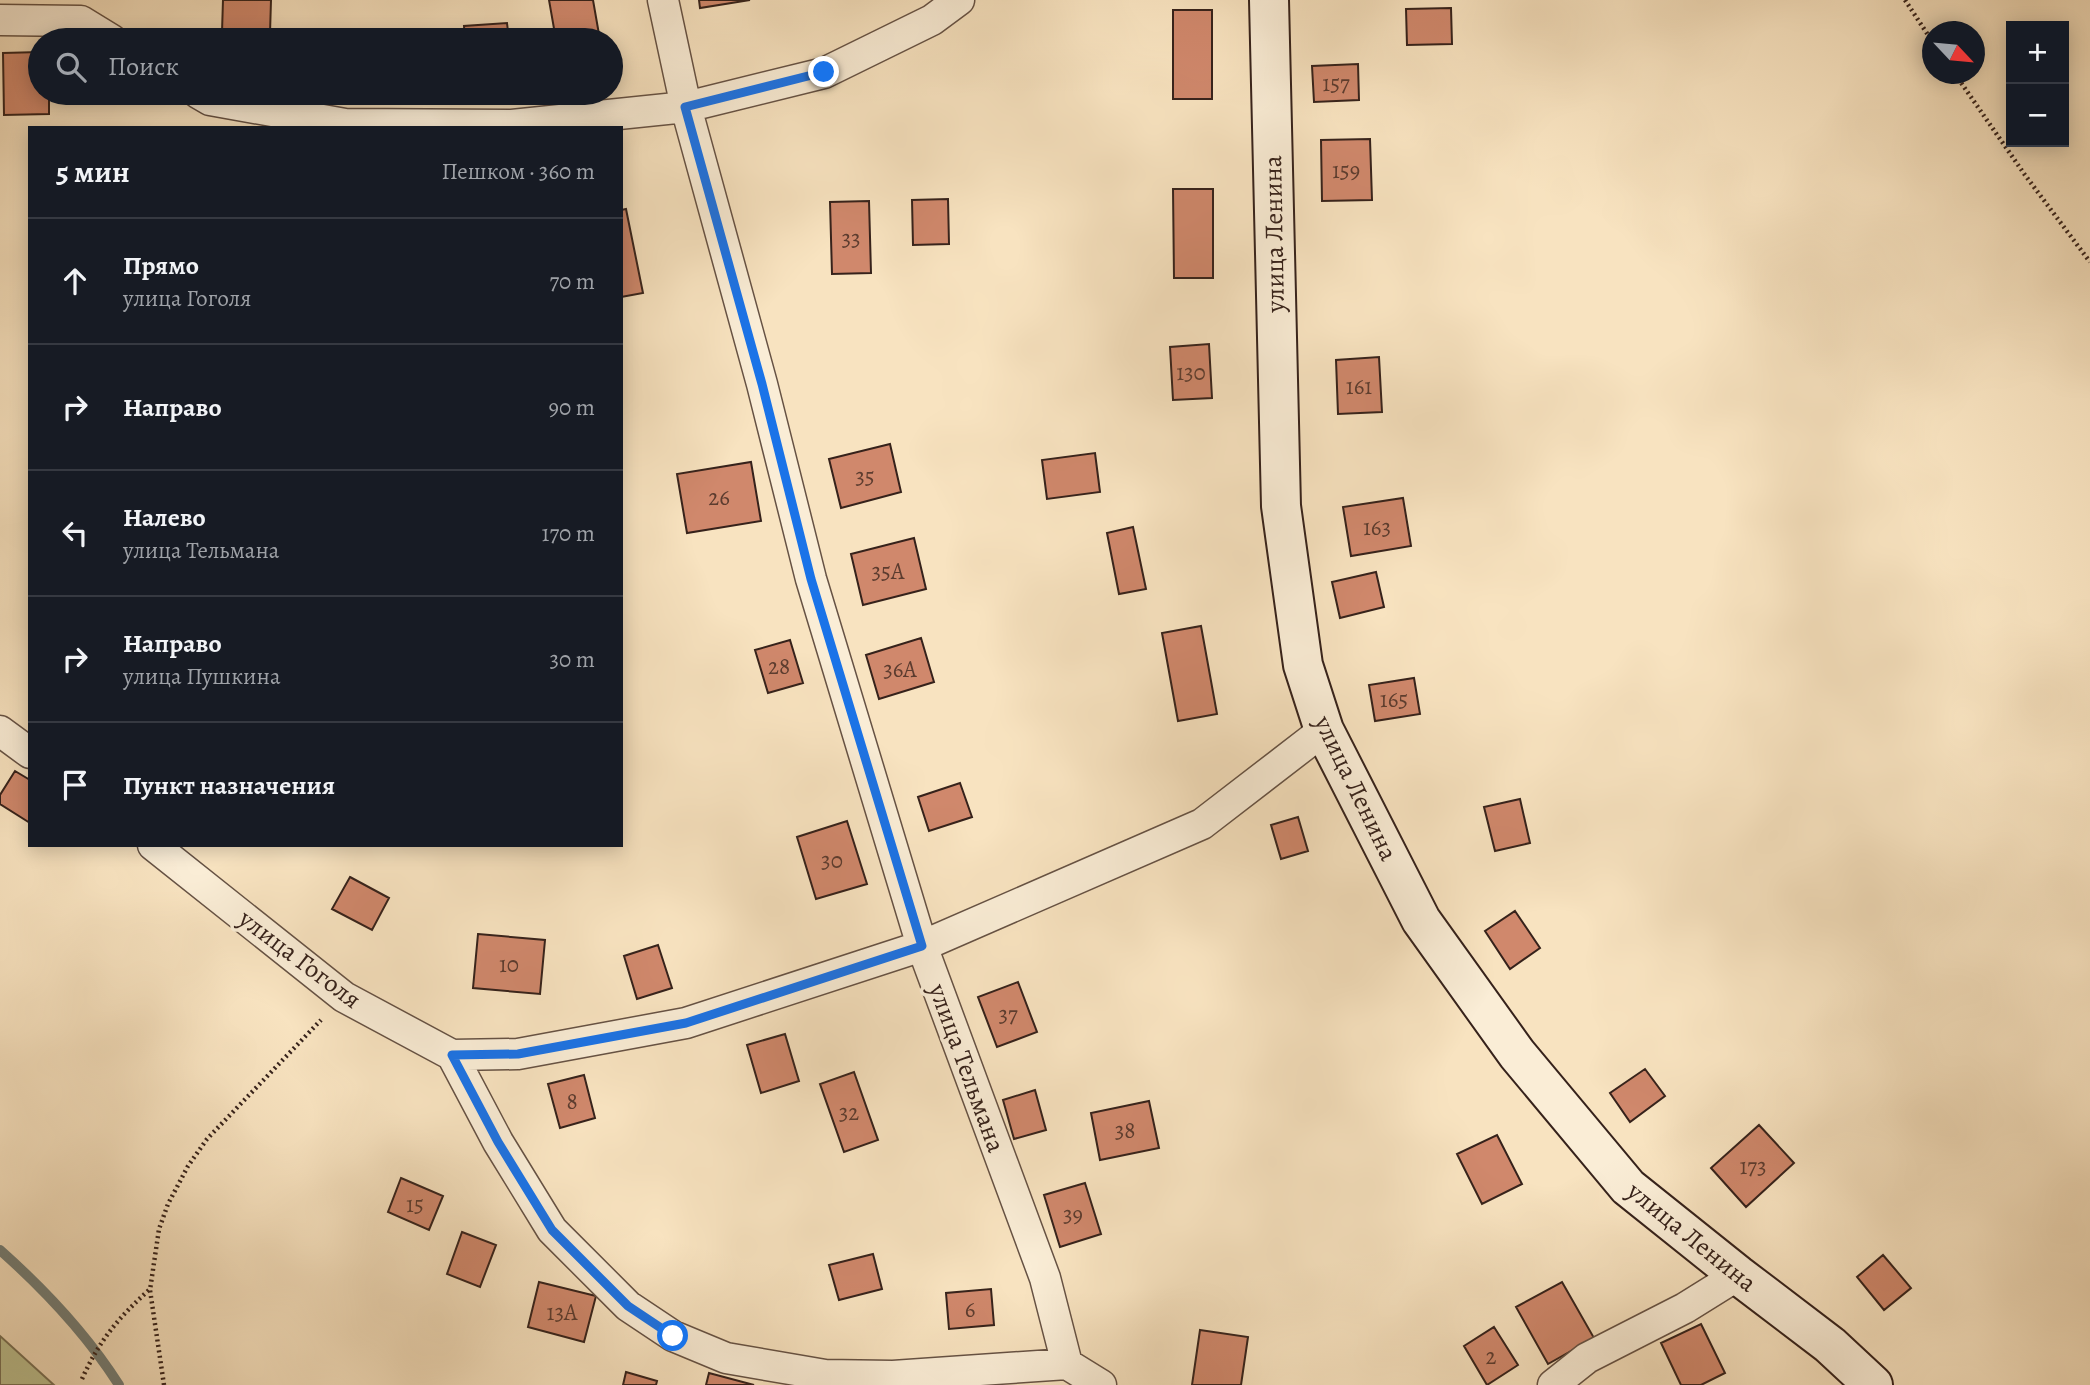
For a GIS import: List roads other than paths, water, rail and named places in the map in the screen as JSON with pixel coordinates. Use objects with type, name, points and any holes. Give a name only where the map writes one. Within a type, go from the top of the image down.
[{"type":"main road","name":"улица Ленина","points":[[1269,0],[1281,506],[1303,665],[1324,730],[1421,920],[1517,1054],[1628,1187],[1830,1345],[1873,1385]]},
{"type":"street","name":"улица Тельмана","points":[[663,0],[685,107],[758,371],[811,579],[922,946],[1045,1279],[1067,1363]]},
{"type":"street","points":[[238,105],[345,124],[512,125],[685,107],[824,72],[932,20],[959,0]]},
{"type":"street","points":[[0,20],[80,21],[92,28]]},
{"type":"street","points":[[1101,1385],[1067,1363],[1018,1369],[893,1376],[825,1375],[726,1358],[673,1336],[628,1306],[552,1230],[498,1142],[452,1055],[518,1054],[686,1023],[922,946],[1202,824],[1324,730]]},
{"type":"street","points":[[0,731],[28,752]]},
{"type":"street","name":"улица Гоголя","points":[[156,847],[344,997],[452,1055]]},
{"type":"street","points":[[1553,1385],[1587,1358],[1685,1308],[1738,1275]]},
{"type":"waterway","points":[[0,1250],[64,1313],[119,1385]]}]
